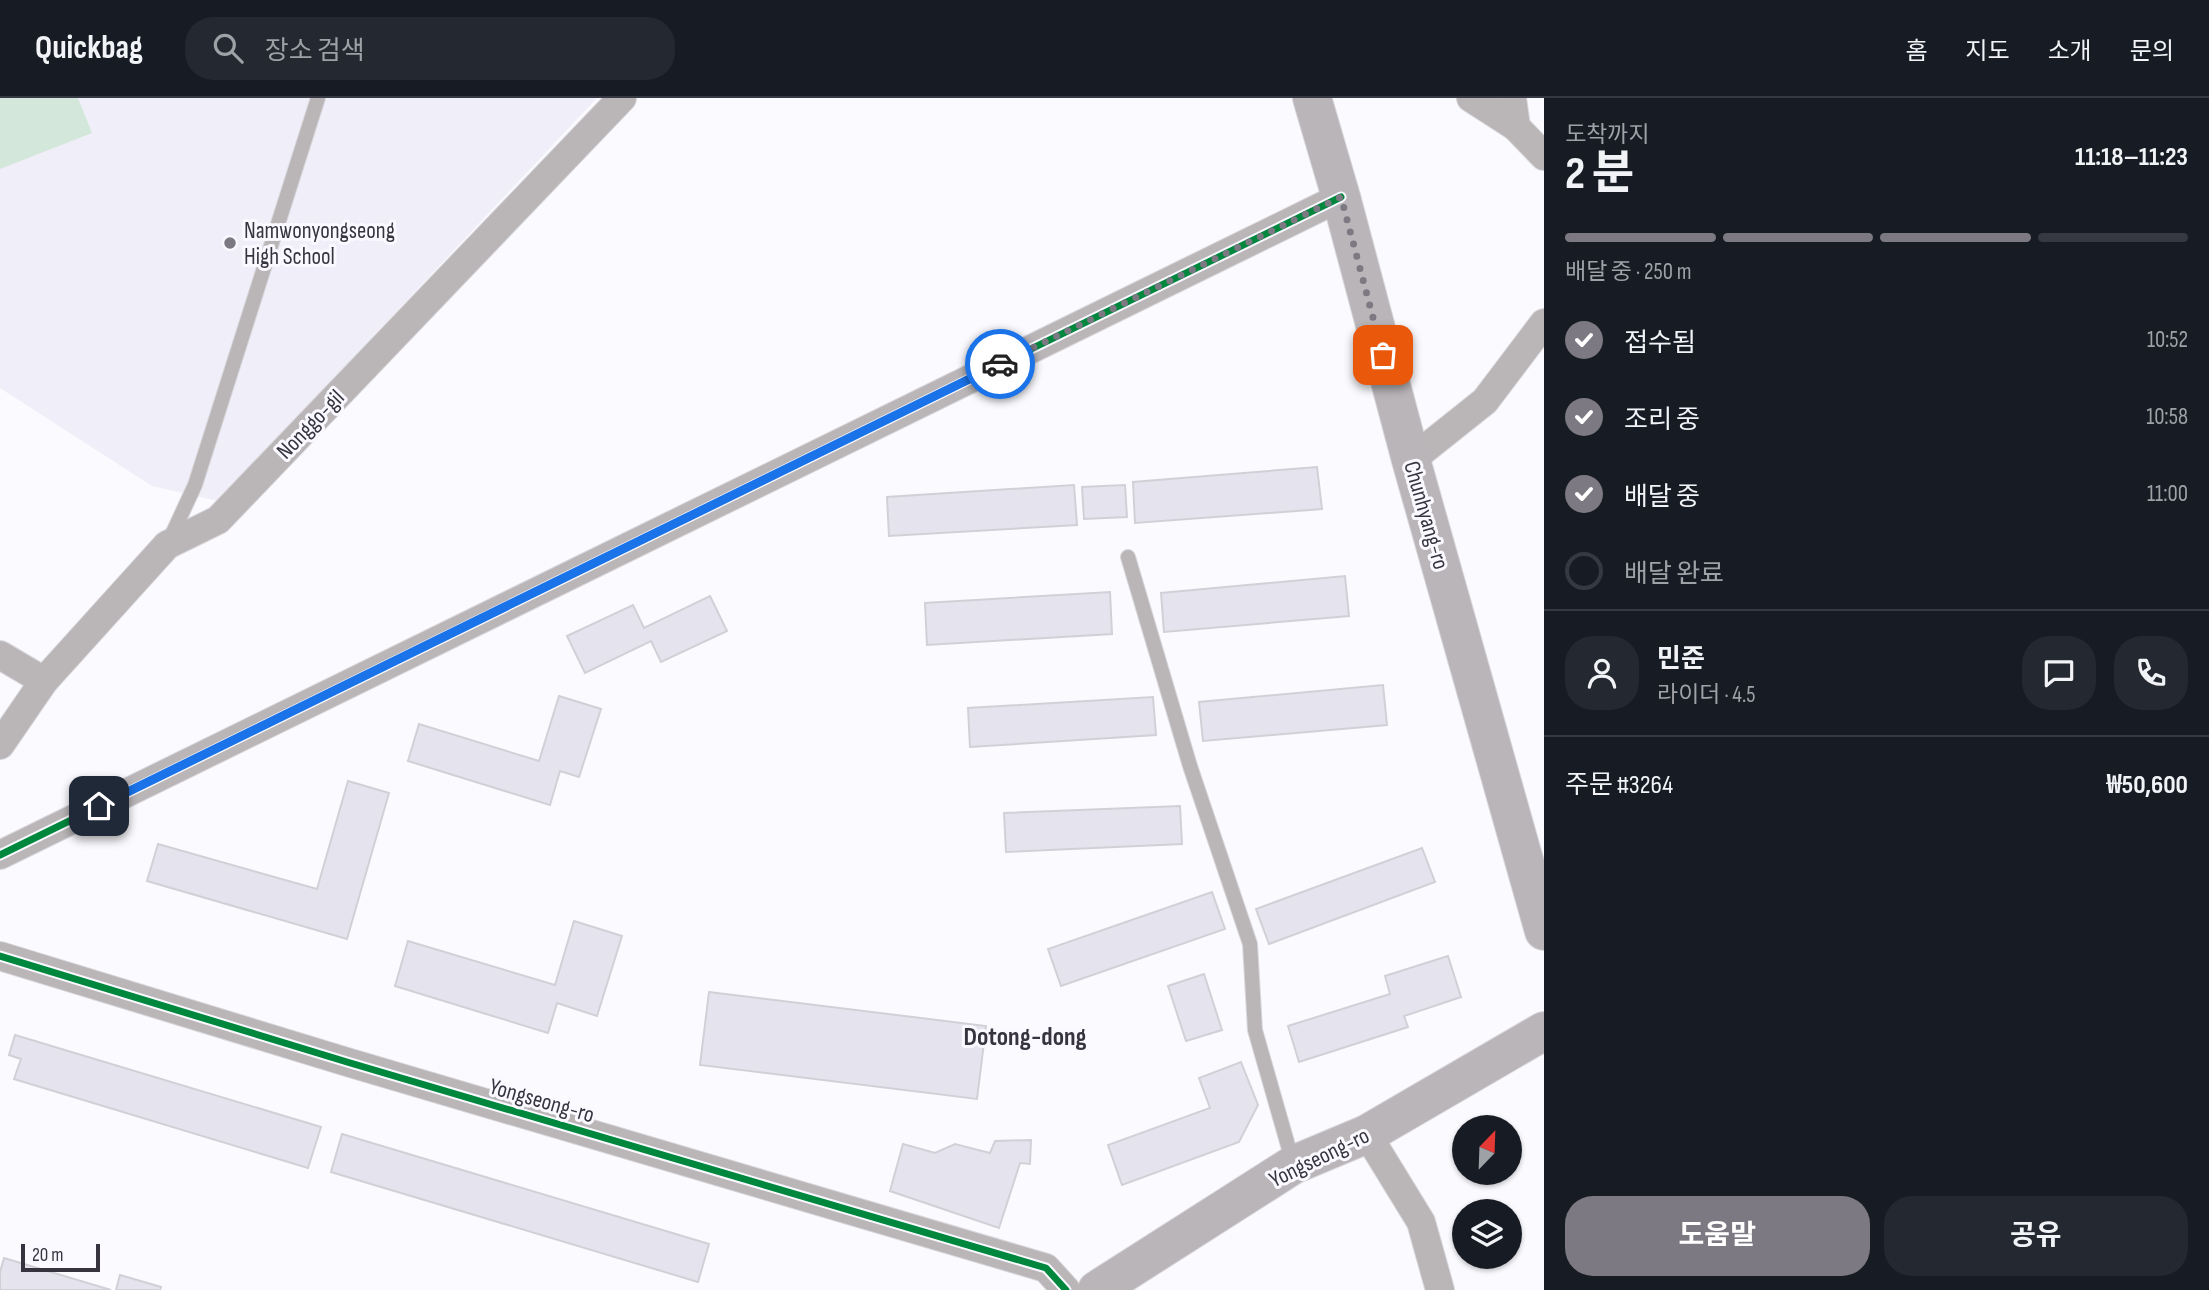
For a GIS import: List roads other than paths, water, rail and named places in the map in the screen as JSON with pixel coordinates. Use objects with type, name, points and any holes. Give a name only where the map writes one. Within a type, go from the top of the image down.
[{"type":"street","name":"Nonggo-gil","points":[[0,745],[44,681],[167,545],[218,520],[622,98]]},
{"type":"street","name":"Chunhyang-ro","points":[[1312,98],[1544,931]]},
{"type":"street","points":[[1471,98],[1516,127],[1544,156]]},
{"type":"street","points":[[1511,98],[1516,127]]},
{"type":"street","points":[[0,855],[1341,197]]},
{"type":"street","points":[[1411,460],[1485,401],[1544,323]]},
{"type":"street","points":[[0,655],[44,681]]},
{"type":"street","name":"Yongseong-ro","points":[[0,956],[347,1062],[1046,1268],[1066,1290]]},
{"type":"street","name":"Yongseong-ro","points":[[1097,1290],[1293,1165],[1367,1134],[1544,1031]]},
{"type":"street","points":[[1367,1134],[1421,1222],[1436,1288]]},
{"type":"lane","points":[[167,545],[195,485],[317,98]]},
{"type":"lane","points":[[1128,557],[1191,766],[1250,944],[1255,1030],[1293,1165]]},
{"type":"place","name":"Namwonyongseong High School","points":[[230,243]]},
{"type":"district","name":"Dotong-dong","points":[[1025,1036]]}]
